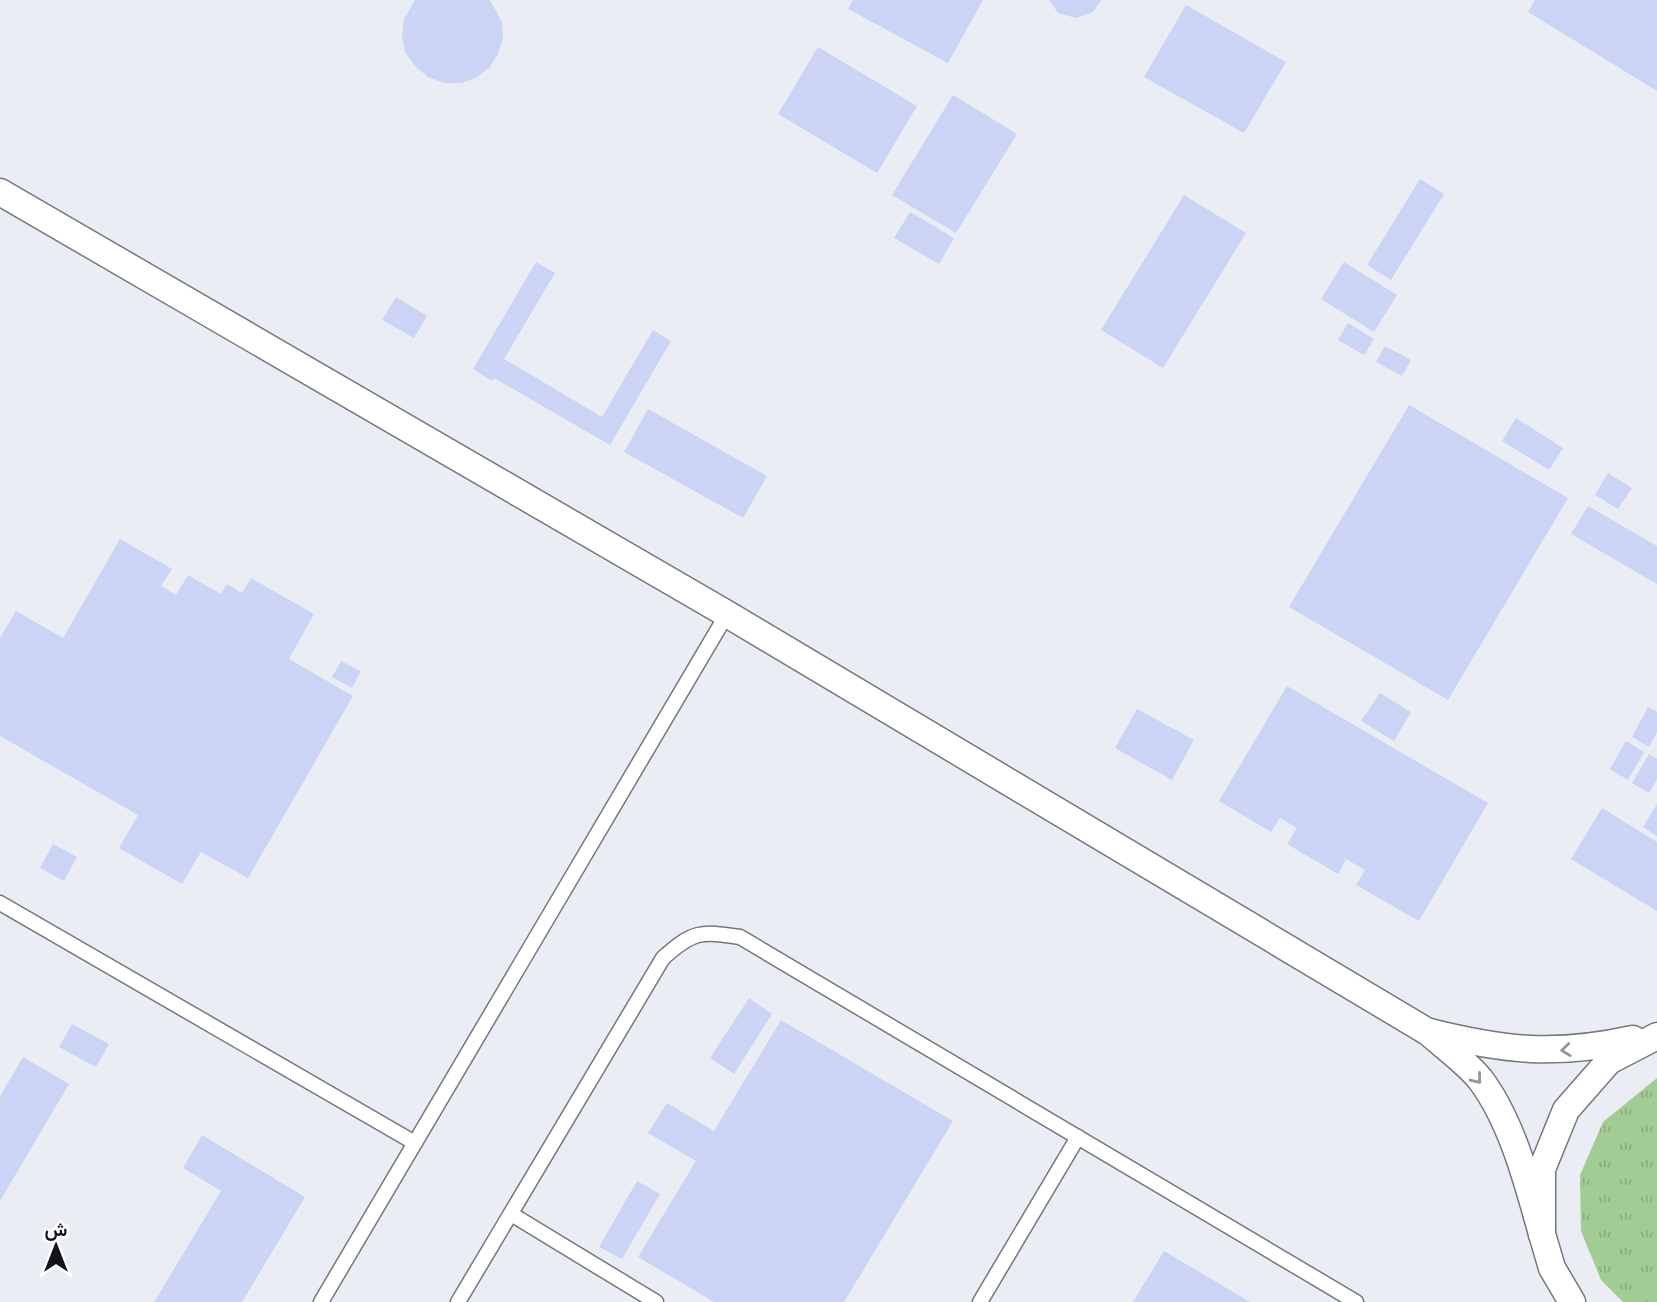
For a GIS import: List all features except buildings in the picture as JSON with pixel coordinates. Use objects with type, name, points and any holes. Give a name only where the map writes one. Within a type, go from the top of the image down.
[{"type":"street","points":[[0,192],[727,614],[1428,1032],[1480,1079],[1506,1128],[1524,1172],[1552,1268],[1572,1302]]},
{"type":"street","points":[[1428,1032],[1489,1047],[1550,1052],[1657,1035]]},
{"type":"street","points":[[1542,1234],[1542,1169],[1566,1110],[1609,1061],[1657,1035]]},
{"type":"street","points":[[1551,1302],[1552,1268]]},
{"type":"lane","points":[[321,1302],[727,614]]},
{"type":"lane","points":[[0,903],[415,1143]]},
{"type":"lane","points":[[458,1302],[663,958],[682,941],[705,932],[740,937],[1356,1302]]},
{"type":"lane","points":[[980,1302],[1078,1138]]},
{"type":"lane","points":[[511,1214],[656,1302]]},
{"type":"green space","points":[[1657,1078],[1657,1302],[1623,1302],[1601,1280],[1581,1231],[1580,1175],[1603,1122]]}]
